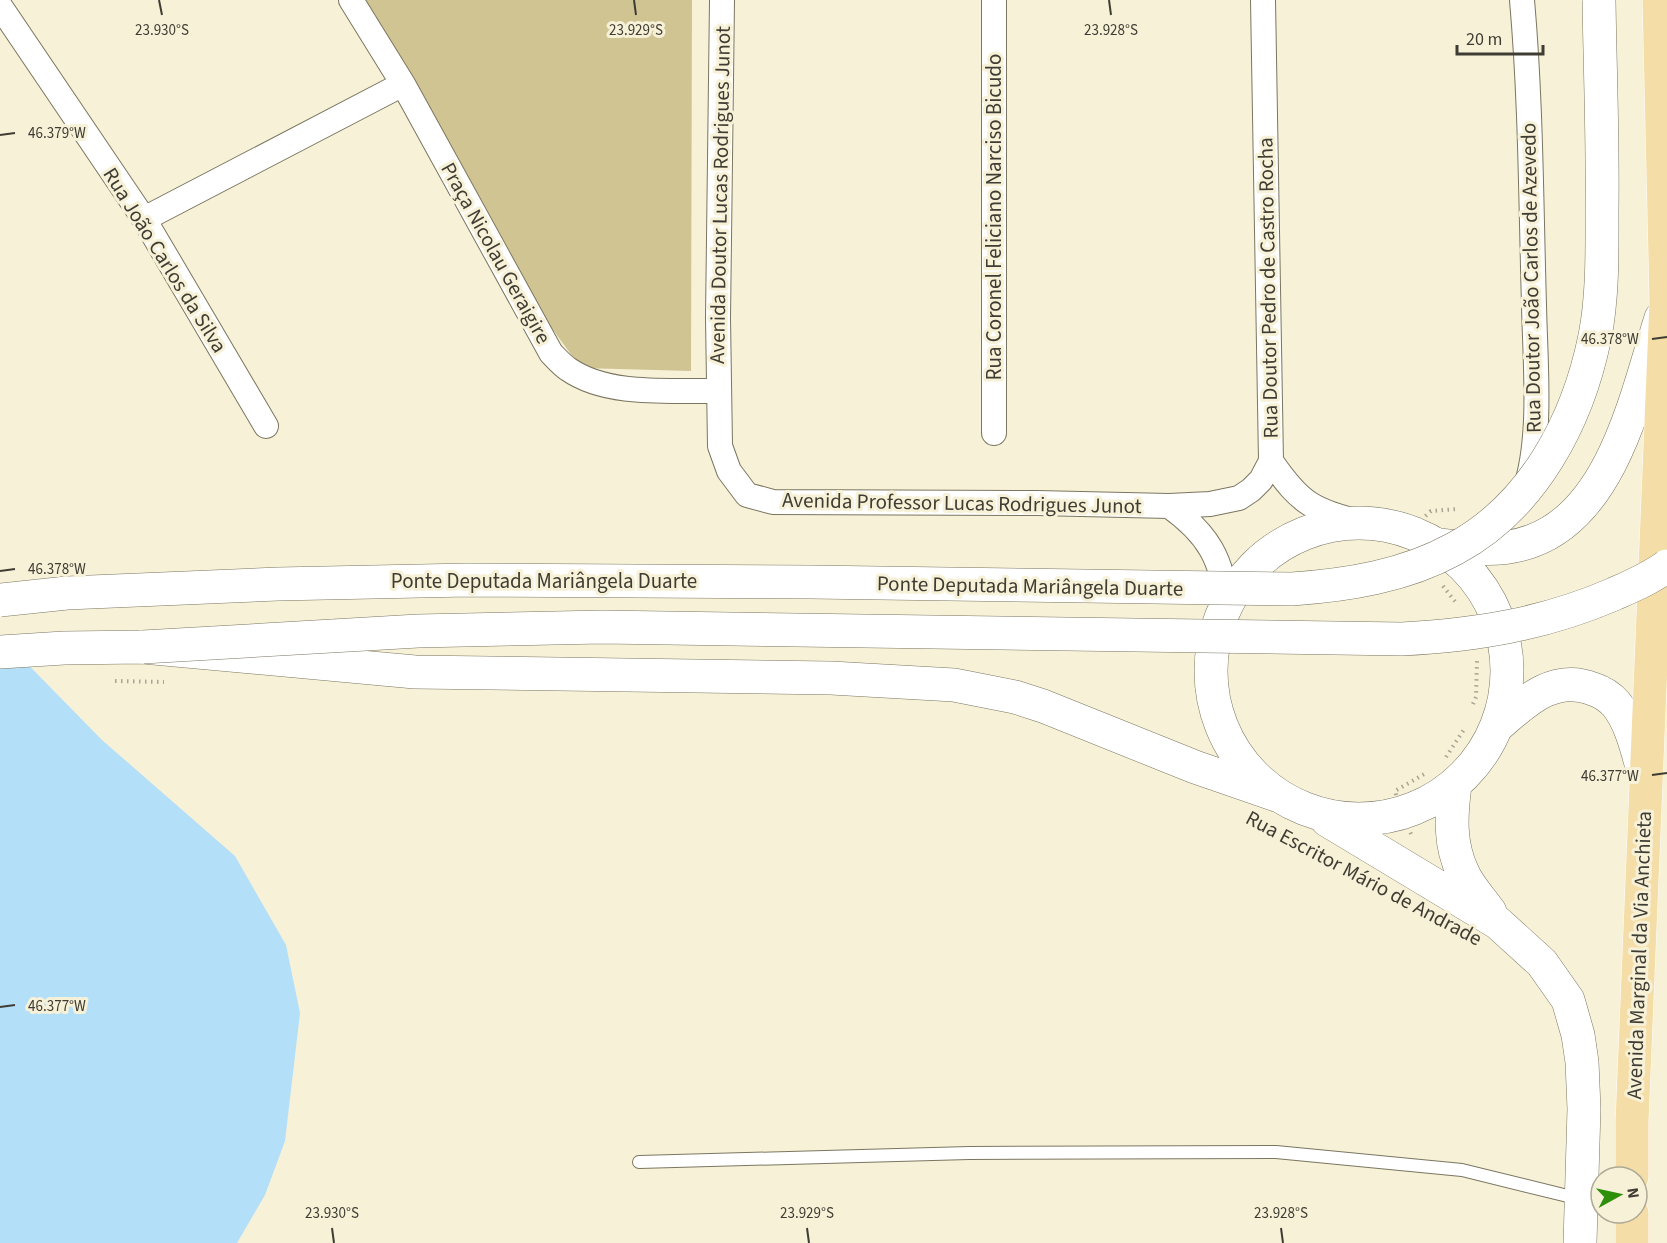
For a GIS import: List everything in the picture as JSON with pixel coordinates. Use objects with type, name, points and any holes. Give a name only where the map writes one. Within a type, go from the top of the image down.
[{"type":"main road","name":"Ponte Deputada Mariângela Duarte","points":[[0,600],[67,593],[232,585],[468,580],[1292,589],[1349,584],[1432,560],[1472,537],[1509,507],[1556,447],[1582,390],[1595,335],[1601,279],[1599,0]]},
{"type":"main road","name":"Avenida Marginal da Via Anchieta","points":[[1632,1165],[1645,778],[1666,302],[1659,0]]},
{"type":"main road","points":[[1435,544],[1474,549],[1496,548],[1532,541],[1555,530],[1576,513],[1606,471],[1624,427],[1666,302]]},
{"type":"main road","name":"Rua Escritor Mário de Andrade","points":[[1318,814],[1342,819],[1366,820],[1390,816],[1421,806],[1455,785],[1471,769],[1484,751],[1496,727],[1504,702],[1507,676],[1505,649],[1499,624],[1488,599],[1473,578],[1455,559],[1435,544],[1413,533],[1363,523],[1330,526],[1291,539],[1255,566],[1242,581],[1226,607],[1216,635],[1212,666],[1216,706],[1222,726],[1236,753],[1256,777],[1279,796],[1318,814],[1498,923]]},
{"type":"main road","points":[[0,652],[143,647],[418,631],[602,627],[1402,639],[1480,632],[1542,620],[1591,604],[1630,587],[1667,566]]},
{"type":"main road","points":[[143,647],[415,672],[831,678],[937,684],[1015,697],[1195,767],[1279,796]]},
{"type":"main road","points":[[1496,727],[1527,700],[1542,691],[1571,684],[1585,686],[1608,696],[1616,704],[1632,738],[1645,778]]},
{"type":"main road","name":"Rua Escritor Mário de Andrade","points":[[1455,785],[1451,827],[1458,861],[1468,883],[1498,923],[1542,963],[1568,1000],[1574,1017],[1582,1062],[1584,1109],[1580,1243]]},
{"type":"main road","points":[[1632,1225],[1632,1243]]},
{"type":"street","name":"Praça Nicolau Geraigire","points":[[351,0],[403,84],[551,353],[567,369],[588,380],[608,386],[718,391]]},
{"type":"street","name":"Avenida Doutor Lucas Rodrigues Junot","points":[[718,391],[722,0]]},
{"type":"street","name":"Rua Coronel Feliciano Narciso Bicudo","points":[[994,0],[994,433]]},
{"type":"street","name":"Rua Doutor Pedro de Castro Rocha","points":[[1263,0],[1271,461],[1296,495],[1318,510],[1363,523]]},
{"type":"street","name":"Rua Doutor João Carlos de Azevedo","points":[[1496,548],[1507,533],[1522,500],[1533,459],[1530,132],[1522,0]]},
{"type":"street","name":"Rua João Carlos da Silva","points":[[0,6],[144,219],[266,426]]},
{"type":"street","points":[[144,219],[403,84]]},
{"type":"street","name":"Avenida Professor Lucas Rodrigues Junot","points":[[718,391],[720,447],[729,471],[747,495],[773,502],[1169,506],[1210,504],[1239,498],[1261,480],[1271,461]]},
{"type":"street","points":[[1169,506],[1190,521],[1204,536],[1218,560],[1225,586],[1226,607]]},
{"type":"lane","points":[[639,1162],[969,1153],[1276,1152],[1462,1170],[1581,1199]]},
{"type":"path","name":"Rua Escritor Mário de Andrade","points":[[1269,827],[1318,852]]},
{"type":"shaded area","points":[[360,0],[692,0],[691,371],[581,368],[545,319]]},
{"type":"water","points":[[0,636],[102,740],[235,856],[286,945],[300,1013],[285,1141],[265,1195],[237,1243],[0,1243]]}]
